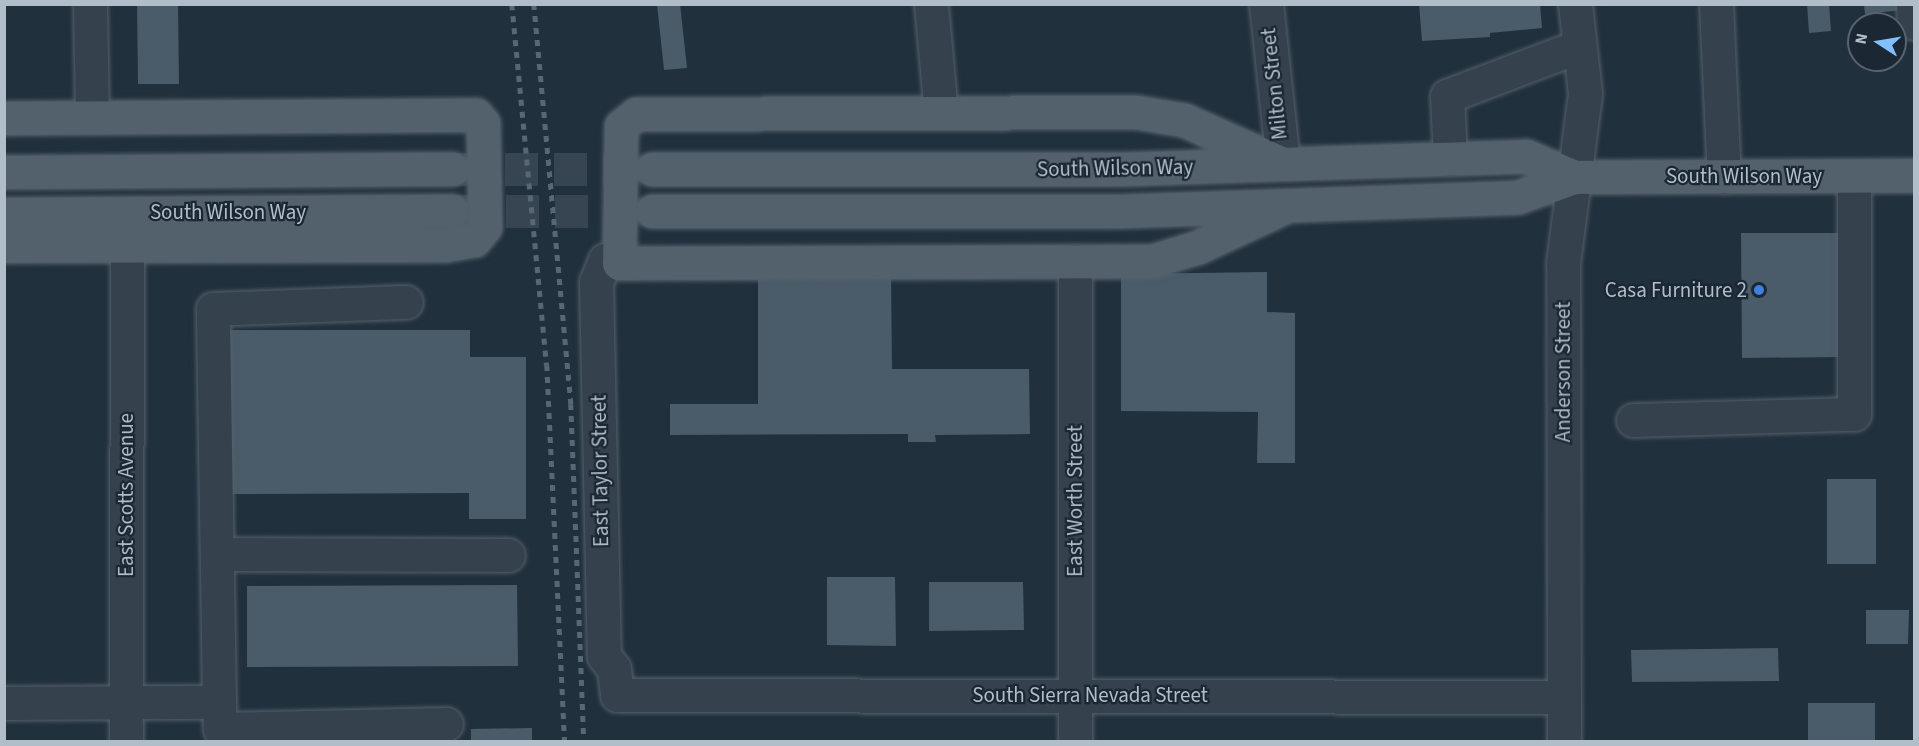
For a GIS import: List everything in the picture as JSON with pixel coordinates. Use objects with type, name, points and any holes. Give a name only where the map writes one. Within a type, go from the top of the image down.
[{"type":"main road","points":[[1283,164],[1184,120],[1136,112],[636,114],[621,126],[620,263],[1166,259],[1284,207]]},
{"type":"main road","points":[[4,118],[476,115],[483,123],[485,227],[474,240],[446,245],[127,248],[4,246]]},
{"type":"main road","name":"South Wilson Way","points":[[652,169],[1120,169],[1526,156],[1574,177]]},
{"type":"main road","name":"South Wilson Way","points":[[4,172],[452,169]]},
{"type":"main road","name":"South Wilson Way","points":[[652,211],[1121,212],[1518,197],[1574,177],[1914,176]]},
{"type":"main road","name":"South Wilson Way","points":[[4,214],[452,211]]},
{"type":"street","points":[[90,4],[92,116]]},
{"type":"street","points":[[931,4],[941,112]]},
{"type":"street","name":"Milton Street","points":[[1266,4],[1283,164]]},
{"type":"street","name":"Anderson Street","points":[[1564,741],[1563,263],[1585,93],[1575,4]]},
{"type":"street","points":[[1716,4],[1724,177]]},
{"type":"street","points":[[1913,4],[1914,23]]},
{"type":"street","points":[[1450,159],[1448,96],[1578,46]]},
{"type":"street","points":[[1633,420],[1854,414],[1854,176]]},
{"type":"street","name":"East Scotts Avenue","points":[[126,741],[127,248]]},
{"type":"street","name":"East Taylor Street","points":[[617,695],[615,669],[604,656],[596,282],[605,260],[620,263]]},
{"type":"street","name":"East Worth Street","points":[[1075,261],[1075,741]]},
{"type":"street","points":[[216,724],[217,554],[213,309],[406,303]]},
{"type":"street","points":[[217,554],[508,555]]},
{"type":"street","name":"South Sierra Nevada Street","points":[[617,695],[1564,697]]},
{"type":"street","points":[[4,703],[126,703],[216,724],[446,724]]},
{"type":"building","points":[[137,4],[178,4],[179,84],[138,84]]},
{"type":"building","points":[[657,4],[680,4],[687,68],[664,70]]},
{"type":"building","points":[[1419,4],[1540,4],[1542,28],[1490,33],[1490,37],[1422,41]]},
{"type":"building","points":[[1807,4],[1829,4],[1831,31],[1809,33]]},
{"type":"building","points":[[1864,5],[1902,5],[1903,10],[1884,12],[1865,12]]},
{"type":"building","points":[[1741,233],[1842,233],[1842,357],[1742,358]]},
{"type":"building","points":[[1267,272],[1267,312],[1295,313],[1295,463],[1257,463],[1258,412],[1121,411],[1121,274]]},
{"type":"building","points":[[891,274],[892,369],[1029,369],[1030,434],[935,435],[936,442],[908,442],[908,434],[670,435],[670,404],[758,404],[758,275]]},
{"type":"building","points":[[226,330],[470,330],[470,357],[526,357],[526,519],[469,519],[469,493],[226,494]]},
{"type":"building","points":[[1827,479],[1876,479],[1876,564],[1827,564]]},
{"type":"building","points":[[827,577],[895,577],[896,646],[827,645]]},
{"type":"building","points":[[929,582],[1023,582],[1024,630],[929,631]]},
{"type":"building","points":[[517,585],[518,666],[247,667],[247,586]]},
{"type":"building","points":[[1866,610],[1909,610],[1908,644],[1866,644]]},
{"type":"building","points":[[1778,648],[1779,681],[1632,682],[1631,650]]},
{"type":"building","points":[[1808,703],[1875,703],[1875,742],[1808,742]]},
{"type":"building","points":[[532,728],[532,742],[471,742],[471,729]]},
{"type":"tunnel","points":[[456,169],[647,169]]},
{"type":"tunnel","points":[[457,211],[648,211]]},
{"type":"railway","points":[[512,4],[547,365],[565,742]]},
{"type":"railway","points":[[534,4],[571,404],[584,742]]},
{"type":"place","name":"Casa Furniture 2","points":[[1759,290]]}]
